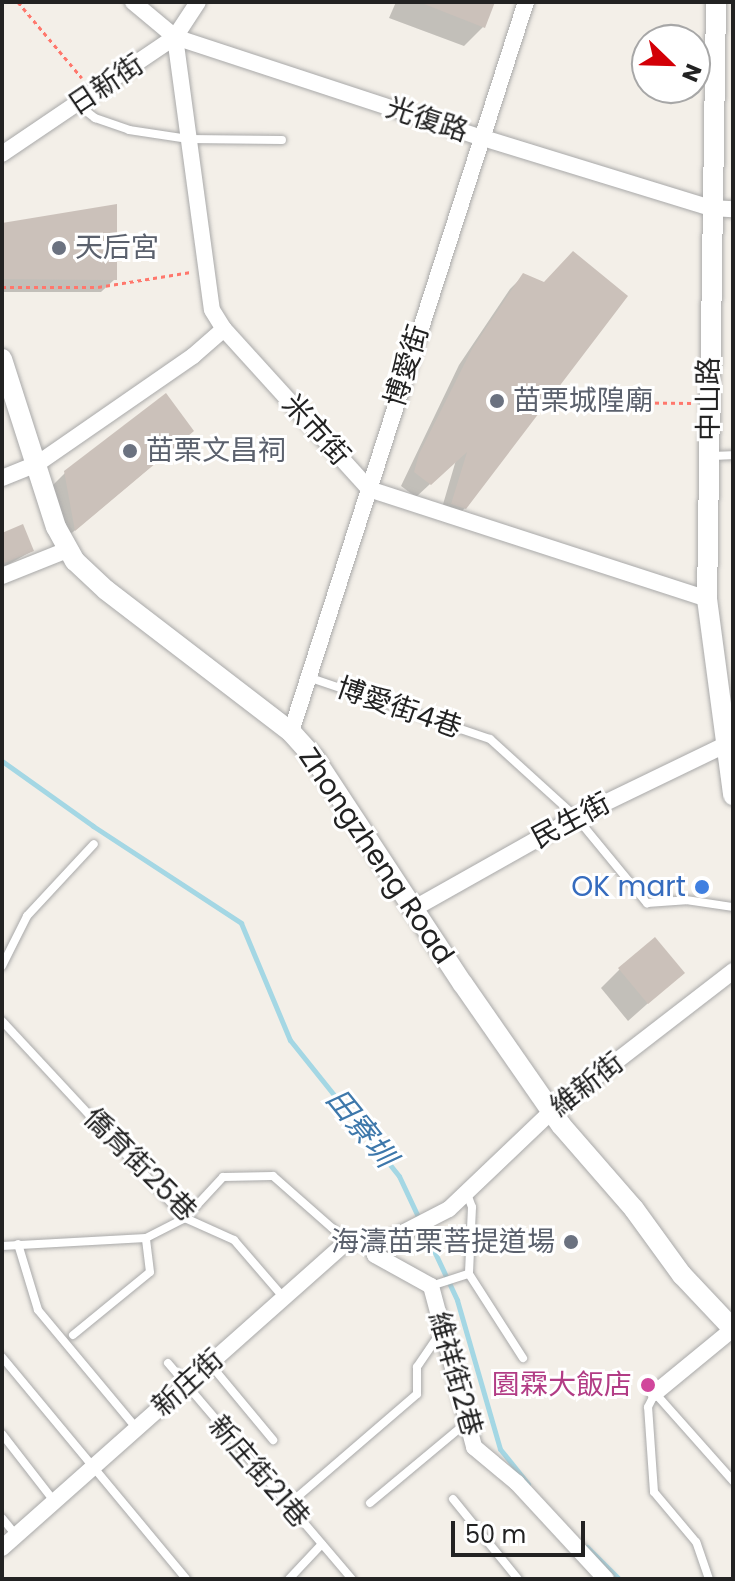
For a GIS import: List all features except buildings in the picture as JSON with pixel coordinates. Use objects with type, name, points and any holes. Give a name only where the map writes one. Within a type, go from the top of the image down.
[{"type":"street","name":"光復路","points":[[133,2],[175,37],[480,137],[711,208],[733,209]]},
{"type":"street","name":"日新街","points":[[2,154],[175,37],[198,2]]},
{"type":"street","name":"博愛街","points":[[291,732],[480,137],[526,2]]},
{"type":"street","name":"中山路","points":[[716,2],[707,599],[729,743],[733,795]]},
{"type":"street","name":"米市街","points":[[175,37],[212,310],[224,329],[369,489],[707,599]]},
{"type":"street","points":[[2,478],[37,464],[193,356],[224,329]]},
{"type":"street","name":"Zhongzheng Road","points":[[2,359],[67,550],[89,576],[291,732],[333,782],[413,909],[552,1111],[634,1209],[682,1275],[733,1329]]},
{"type":"street","points":[[2,576],[67,550]]},
{"type":"street","name":"民生街","points":[[413,909],[576,817],[729,743]]},
{"type":"street","name":"維新街","points":[[378,1244],[449,1209],[552,1111],[733,971]]},
{"type":"street","points":[[348,1241],[378,1244]]},
{"type":"street","name":"新庄街","points":[[2,1548],[348,1241]]},
{"type":"street","name":"維祥街2巷","points":[[378,1244],[375,1255],[431,1286],[474,1447],[517,1483],[606,1579]]},
{"type":"street","points":[[655,1393],[733,1329]]},
{"type":"lane","points":[[77,104],[95,118],[129,130],[188,139],[282,140]]},
{"type":"lane","points":[[709,456],[733,455]]},
{"type":"lane","name":"博愛街4巷","points":[[308,677],[490,739],[576,817]]},
{"type":"lane","points":[[576,817],[647,903],[686,900],[733,907]]},
{"type":"lane","points":[[2,966],[27,916],[94,844]]},
{"type":"lane","name":"僑育街25巷","points":[[2,1021],[185,1218],[234,1240],[284,1298]]},
{"type":"lane","points":[[2,1246],[146,1238],[185,1218],[223,1177],[273,1176],[348,1241]]},
{"type":"lane","points":[[467,1193],[472,1207],[469,1274],[523,1358]]},
{"type":"lane","points":[[73,1335],[150,1272],[146,1238]]},
{"type":"lane","points":[[18,1244],[38,1310],[137,1429]]},
{"type":"lane","points":[[431,1286],[469,1274]]},
{"type":"lane","points":[[288,1505],[417,1394],[417,1367],[441,1332]]},
{"type":"lane","points":[[2,1357],[186,1579]]},
{"type":"lane","name":"新庄街21巷","points":[[168,1363],[352,1579]]},
{"type":"lane","points":[[210,1364],[273,1440]]},
{"type":"lane","points":[[709,1579],[696,1542],[654,1492],[648,1407],[655,1393],[733,1481]]},
{"type":"lane","points":[[370,1503],[467,1423]]},
{"type":"lane","points":[[2,1434],[54,1502]]},
{"type":"lane","points":[[453,1499],[518,1579]]},
{"type":"lane","points":[[2,1518],[16,1536]]},
{"type":"lane","points":[[289,1579],[322,1544]]},
{"type":"path","points":[[18,2],[94,93]]},
{"type":"path","points":[[2,287],[98,287],[207,270]]},
{"type":"path","points":[[591,402],[709,403]]},
{"type":"waterway","name":"田寮圳","points":[[2,761],[93,826],[241,923],[290,1040],[399,1176],[457,1300],[500,1449],[528,1484]]},
{"type":"waterway","name":"田寮圳","points":[[587,1547],[619,1579]]},
{"type":"place","name":"天后宮","points":[[59,248]]},
{"type":"place","name":"苗栗城隍廟","points":[[497,401]]},
{"type":"place","name":"苗栗文昌祠","points":[[130,451]]},
{"type":"place","name":"OK mart","points":[[702,887]]},
{"type":"place","name":"海濤苗栗菩提道場","points":[[571,1242]]},
{"type":"place","name":"園霖大飯店","points":[[648,1385]]}]
